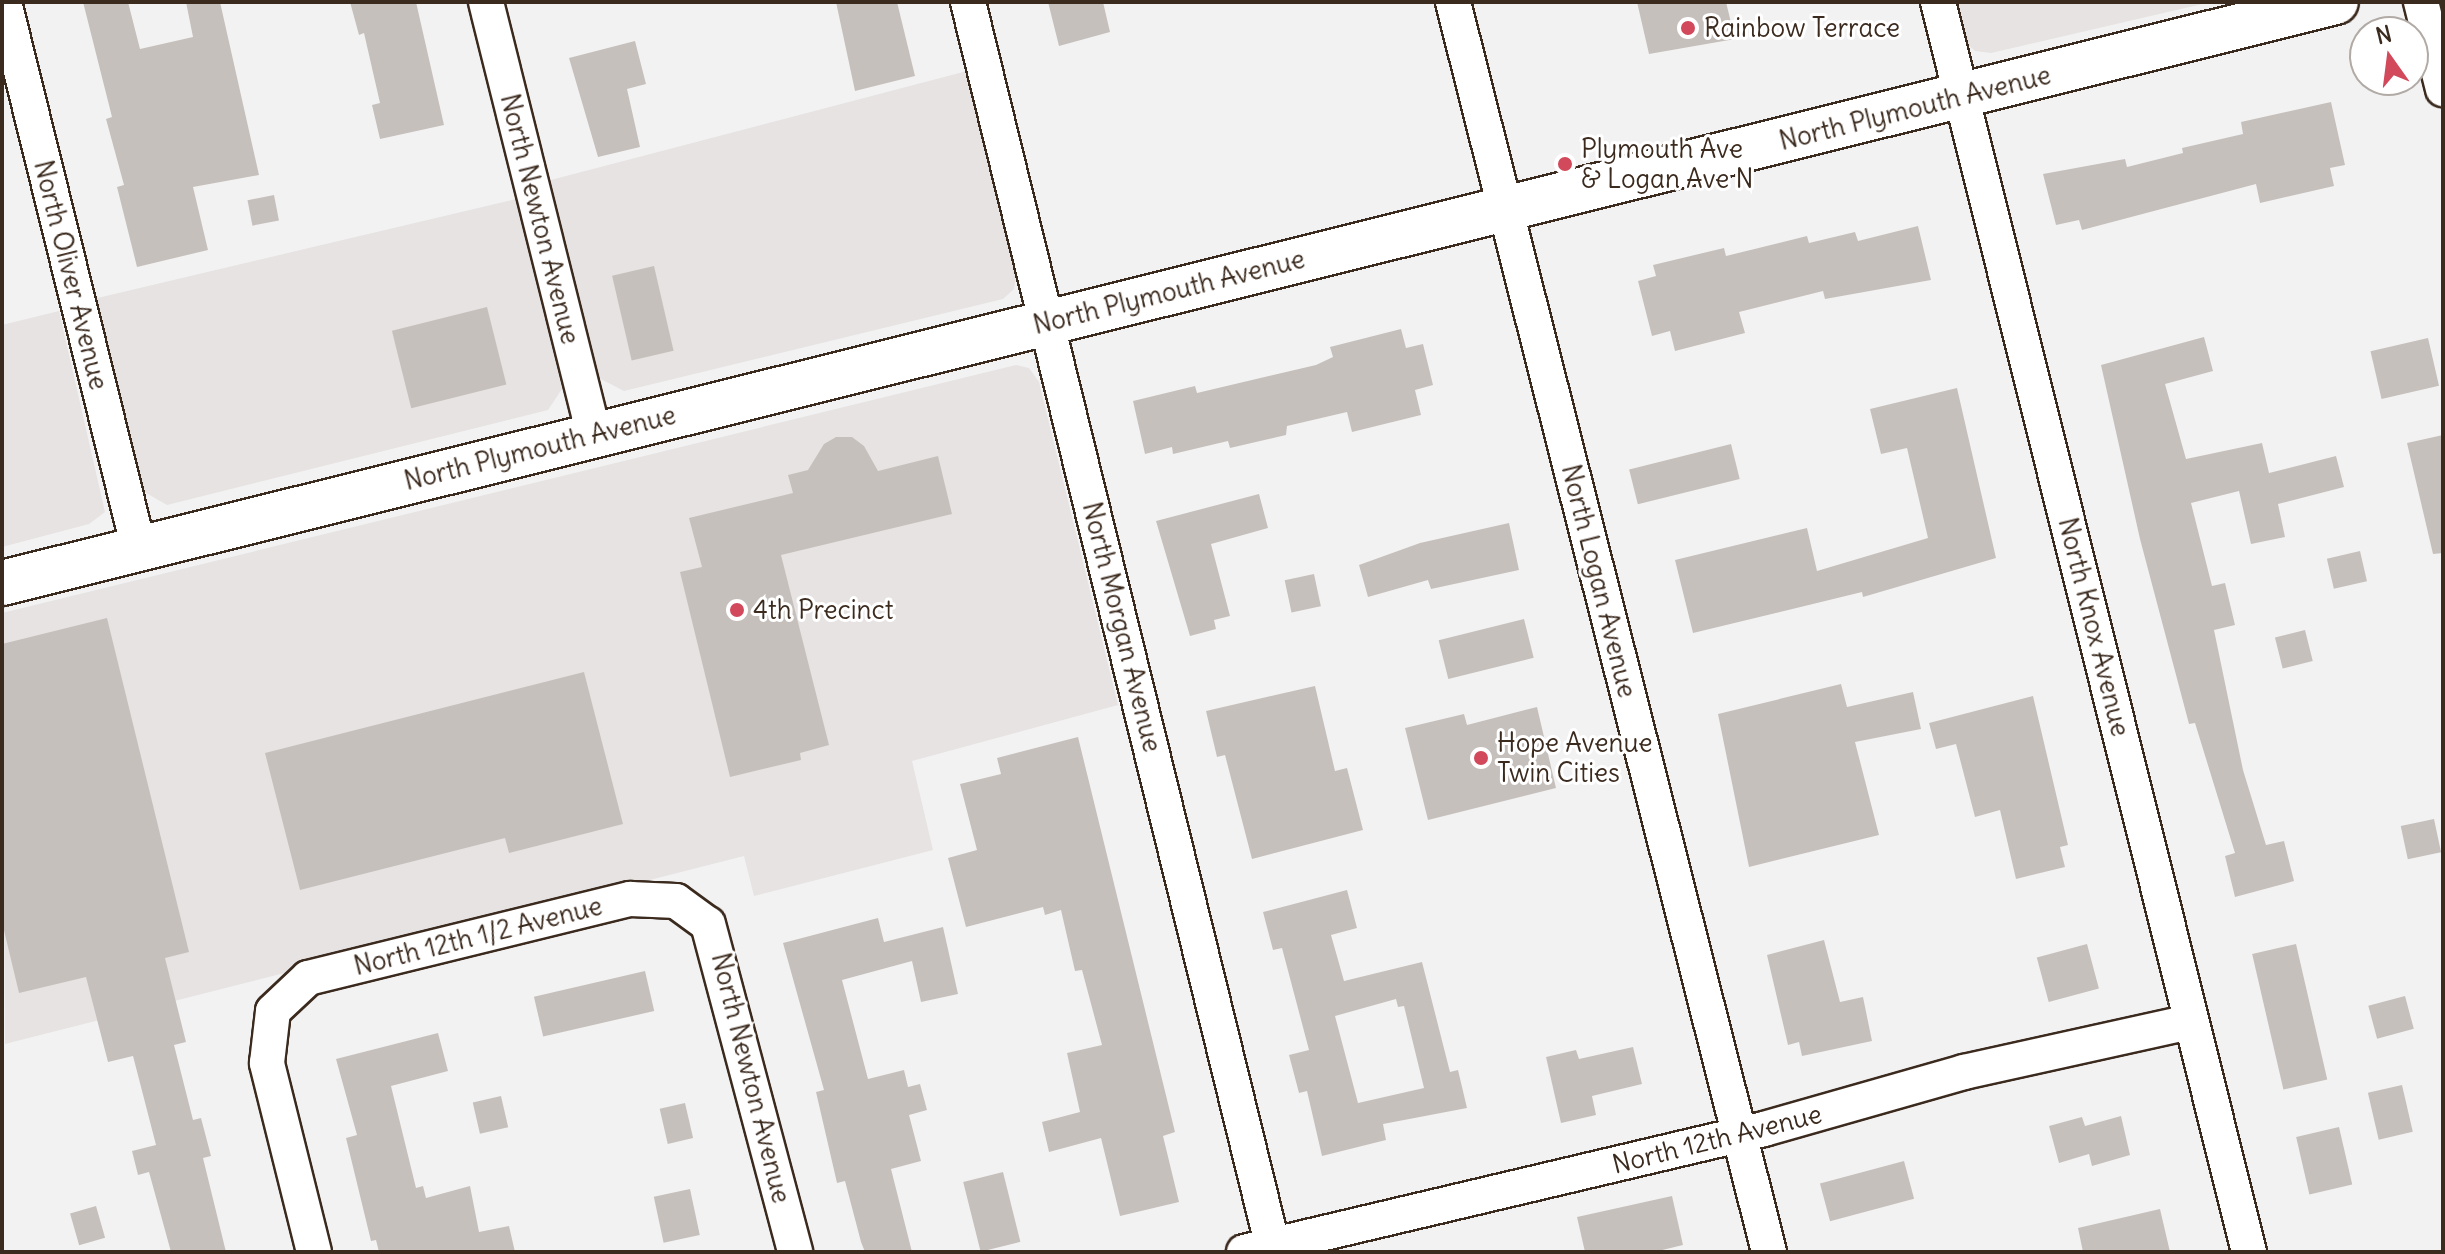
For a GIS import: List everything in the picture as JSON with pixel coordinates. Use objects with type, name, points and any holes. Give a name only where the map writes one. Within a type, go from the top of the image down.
[{"type":"main road","name":"North Plymouth Avenue","points":[[2,583],[2336,2]]},
{"type":"street","name":"North Oliver Avenue","points":[[4,2],[139,549]]},
{"type":"street","name":"North Newton Avenue","points":[[486,2],[594,435]]},
{"type":"street","name":"North Morgan Avenue","points":[[968,2],[1112,589],[1264,1250]]},
{"type":"street","name":"North Logan Avenue","points":[[1453,2],[1769,1252]]},
{"type":"street","name":"North Knox Avenue","points":[[1938,2],[2189,1022],[2249,1252]]},
{"type":"street","points":[[2421,2],[2443,89]]},
{"type":"street","name":"North 12th 1/2 Avenue","points":[[314,1252],[267,1063],[273,1011],[308,978],[630,899],[676,901],[695,910]]},
{"type":"street","name":"North Newton Avenue","points":[[695,910],[715,939],[795,1252]]},
{"type":"street","name":"North 12th Avenue","points":[[1264,1250],[1740,1134],[1964,1072],[2189,1022]]},
{"type":"shaded area","points":[[1954,2],[2211,2],[1991,53],[1975,51],[1964,41]]},
{"type":"shaded area","points":[[967,71],[1016,277],[1014,289],[1003,299],[624,391],[597,377],[547,181]]},
{"type":"shaded area","points":[[516,199],[562,389],[548,410],[167,505],[141,490],[89,300]]},
{"type":"shaded area","points":[[59,311],[105,512],[89,524],[2,547],[2,325]]},
{"type":"shaded area","points":[[1016,365],[1029,368],[1039,382],[1118,705],[912,761],[933,850],[754,896],[744,856],[5,1044],[2,613]]},
{"type":"building","points":[[83,2],[128,2],[140,49],[193,37],[186,2],[220,2],[259,175],[193,187],[208,250],[137,267],[117,187],[124,185],[106,119],[112,117]]},
{"type":"building","points":[[350,2],[416,2],[444,125],[380,139],[372,105],[380,103],[364,33],[359,35]]},
{"type":"building","points":[[836,2],[897,2],[915,76],[855,91]]},
{"type":"building","points":[[1048,2],[1103,2],[1110,32],[1059,46]]},
{"type":"building","name":"Rainbow Terrace","points":[[1637,2],[1726,2],[1735,39],[1649,54]]},
{"type":"building","points":[[635,41],[646,84],[627,89],[640,147],[598,157],[569,58]]},
{"type":"building","points":[[2331,102],[2345,165],[2330,168],[2334,186],[2260,203],[2256,184],[2082,230],[2079,220],[2056,225],[2043,174],[2125,159],[2127,167],[2183,153],[2182,148],[2243,134],[2241,122]]},
{"type":"building","points":[[274,195],[279,221],[252,226],[247,200]]},
{"type":"building","points":[[1918,226],[1931,280],[1825,299],[1823,291],[1739,312],[1745,333],[1675,351],[1670,331],[1652,336],[1638,281],[1656,276],[1653,265],[1724,248],[1726,256],[1807,236],[1809,243],[1855,232],[1858,241]]},
{"type":"building","points":[[654,266],[674,351],[632,360],[612,276]]},
{"type":"building","points":[[487,307],[506,385],[411,408],[392,331]]},
{"type":"building","points":[[1401,329],[1406,348],[1423,344],[1433,385],[1415,390],[1421,415],[1352,432],[1347,412],[1287,426],[1286,435],[1230,448],[1228,441],[1173,454],[1172,447],[1145,454],[1133,401],[1195,386],[1197,393],[1316,365],[1333,357],[1330,347]]},
{"type":"building","points":[[2204,337],[2213,371],[2165,384],[2186,459],[2262,443],[2269,473],[2336,456],[2344,487],[2278,504],[2285,537],[2251,544],[2239,491],[2191,503],[2212,586],[2225,583],[2235,625],[2214,630],[2243,770],[2266,845],[2284,841],[2294,881],[2235,897],[2225,856],[2235,853],[2195,723],[2189,724],[2140,539],[2101,365]]},
{"type":"building","points":[[2428,338],[2439,386],[2382,399],[2371,351]]},
{"type":"building","points":[[1957,388],[1996,558],[1863,597],[1862,592],[1693,633],[1675,560],[1807,528],[1817,571],[1928,538],[1907,448],[1881,454],[1870,409]]},
{"type":"building","points":[[2443,435],[2443,553],[2433,554],[2407,443]]},
{"type":"building","name":"4th Precinct","points":[[836,437],[852,437],[864,446],[878,471],[938,456],[952,514],[781,555],[829,745],[800,753],[801,760],[730,777],[680,572],[702,567],[689,518],[793,493],[788,475],[808,470],[824,444]]},
{"type":"building","points":[[1731,444],[1740,479],[1638,504],[1629,469]]},
{"type":"building","points":[[1259,494],[1268,528],[1211,544],[1230,616],[1214,620],[1216,629],[1190,636],[1156,521]]},
{"type":"building","points":[[1509,523],[1519,570],[1431,589],[1428,580],[1368,597],[1359,565],[1420,543]]},
{"type":"building","points":[[2360,551],[2367,581],[2334,589],[2327,559]]},
{"type":"building","points":[[1314,574],[1321,606],[1292,613],[1285,580]]},
{"type":"building","points":[[107,618],[189,952],[165,958],[186,1042],[174,1045],[193,1120],[201,1118],[211,1156],[203,1158],[226,1252],[171,1252],[149,1172],[138,1175],[132,1151],[156,1145],[133,1056],[108,1062],[86,977],[19,993],[2,922],[2,644]]},
{"type":"building","points":[[1524,619],[1534,658],[1448,679],[1439,640]]},
{"type":"building","points":[[2305,630],[2313,661],[2283,669],[2275,637]]},
{"type":"building","points":[[584,672],[623,824],[509,853],[505,838],[300,890],[265,753]]},
{"type":"building","points":[[1841,684],[1847,707],[1913,692],[1921,729],[1855,742],[1879,835],[1749,867],[1718,714]]},
{"type":"building","points":[[1315,686],[1335,771],[1347,768],[1363,830],[1252,859],[1225,755],[1217,757],[1206,711]]},
{"type":"building","points":[[2033,696],[2068,845],[2060,847],[2065,867],[2016,879],[2000,810],[1975,817],[1956,744],[1936,749],[1929,723]]},
{"type":"building","name":"Hope Avenue Twin Cities","points":[[1537,707],[1556,788],[1428,820],[1405,728],[1464,714],[1467,725]]},
{"type":"building","points":[[1078,737],[1175,1132],[1163,1136],[1179,1202],[1120,1216],[1101,1138],[1049,1152],[1042,1122],[1080,1112],[1067,1053],[1102,1045],[1082,970],[1075,971],[1061,910],[1045,915],[1043,907],[966,927],[948,858],[977,850],[960,784],[1001,774],[997,758]]},
{"type":"building","points":[[2434,819],[2441,852],[2408,859],[2401,826]]},
{"type":"building","points":[[1347,890],[1357,928],[1331,935],[1344,981],[1422,962],[1450,1072],[1458,1070],[1467,1108],[1383,1124],[1386,1140],[1322,1156],[1307,1091],[1299,1093],[1289,1055],[1309,1050],[1282,948],[1273,950],[1263,912]],"holes":[[[1396,999],[1398,1007],[1404,1006],[1424,1088],[1358,1103],[1335,1016]]]},
{"type":"building","points":[[878,918],[884,942],[943,927],[958,994],[921,1002],[912,961],[842,980],[868,1079],[904,1070],[908,1087],[920,1084],[927,1110],[909,1115],[921,1161],[891,1169],[912,1252],[865,1252],[845,1181],[837,1183],[816,1092],[824,1090],[783,943]]},
{"type":"building","points":[[1824,940],[1840,1002],[1863,997],[1872,1041],[1802,1056],[1799,1042],[1788,1045],[1767,955]]},
{"type":"building","points":[[2087,944],[2099,988],[2049,1002],[2037,957]]},
{"type":"building","points":[[2296,944],[2327,1079],[2283,1090],[2252,954]]},
{"type":"building","points":[[645,971],[654,1011],[543,1037],[534,997]]},
{"type":"building","points":[[2405,996],[2414,1029],[2377,1039],[2368,1006]]},
{"type":"building","points":[[438,1033],[448,1071],[391,1086],[416,1188],[423,1186],[426,1198],[470,1186],[479,1232],[509,1226],[515,1252],[379,1252],[376,1240],[371,1241],[346,1138],[357,1135],[336,1059]]},
{"type":"building","points":[[1633,1047],[1642,1084],[1592,1096],[1596,1115],[1561,1123],[1546,1057],[1576,1050],[1579,1059]]},
{"type":"building","points":[[2402,1085],[2413,1132],[2379,1140],[2368,1093]]},
{"type":"building","points":[[501,1096],[508,1127],[480,1134],[473,1103]]},
{"type":"building","points":[[685,1103],[693,1138],[668,1144],[660,1109]]},
{"type":"building","points":[[2121,1116],[2130,1155],[2092,1166],[2089,1154],[2059,1163],[2049,1126],[2082,1117],[2085,1126]]},
{"type":"building","points":[[2339,1127],[2352,1184],[2309,1194],[2296,1137]]},
{"type":"building","points":[[1904,1161],[1914,1199],[1830,1221],[1820,1184]]},
{"type":"building","points":[[1003,1172],[1020,1242],[981,1252],[963,1182]]},
{"type":"building","points":[[690,1189],[700,1235],[664,1243],[654,1197]]},
{"type":"building","points":[[1672,1196],[1683,1245],[1654,1252],[1585,1252],[1577,1217]]},
{"type":"building","points":[[96,1206],[105,1238],[79,1245],[70,1213]]},
{"type":"building","points":[[2160,1209],[2170,1252],[2083,1252],[2078,1228]]},
{"type":"place","name":"Rainbow Terrace","points":[[1688,28]]},
{"type":"place","name":"Plymouth Ave & Logan Ave N","points":[[1565,164]]},
{"type":"place","name":"4th Precinct","points":[[737,610]]},
{"type":"place","name":"Hope Avenue Twin Cities","points":[[1481,758]]}]
